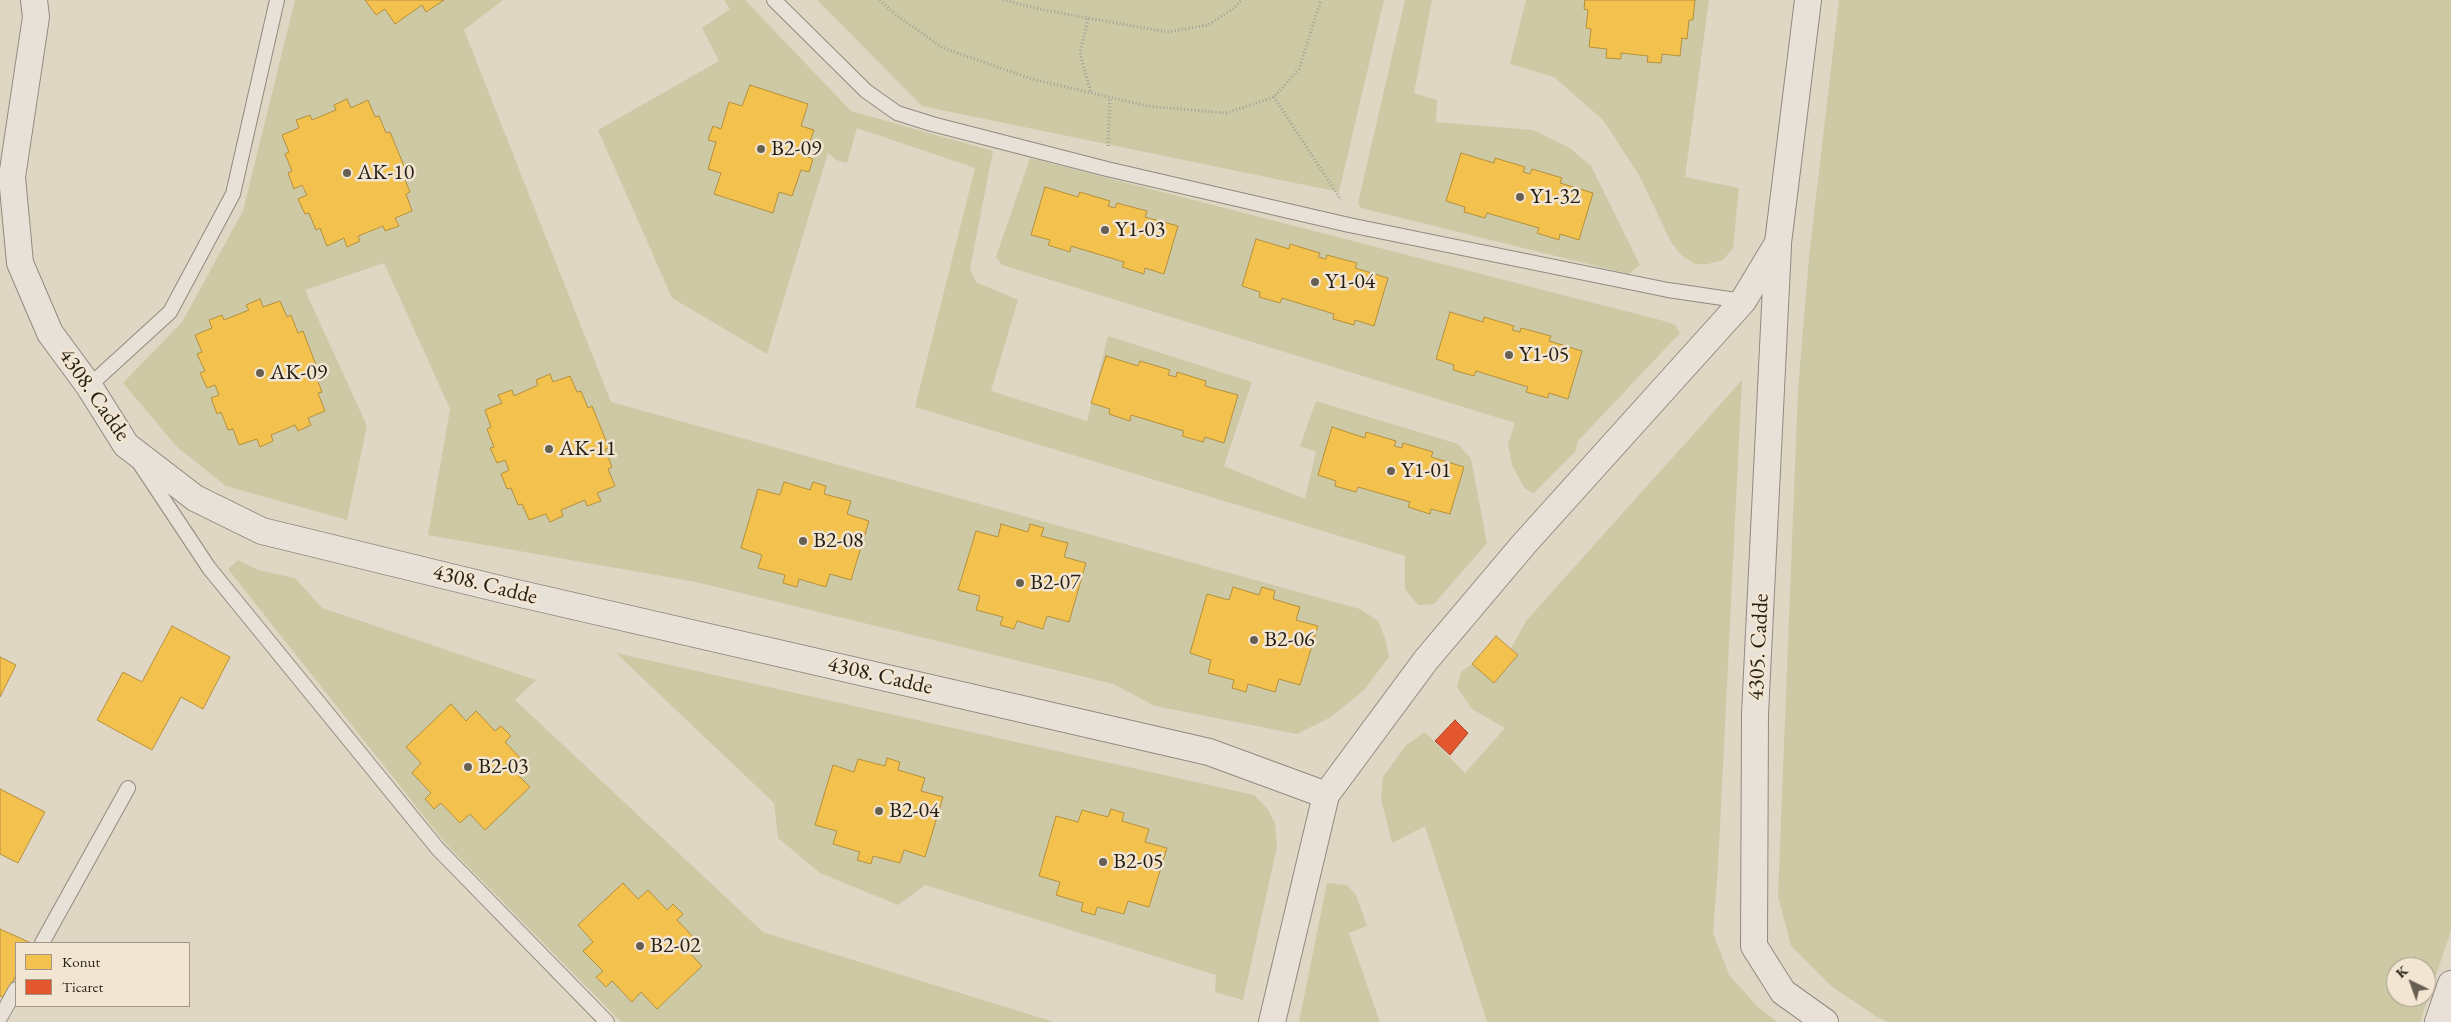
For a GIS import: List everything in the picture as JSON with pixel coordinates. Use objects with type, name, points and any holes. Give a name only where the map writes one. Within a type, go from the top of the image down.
[{"type":"street","name":"4308. Cadde","points":[[34,0],[36,17],[12,177],[20,263],[50,333],[89,386],[126,445],[196,498],[262,531],[508,591],[1209,752],[1326,795]]},
{"type":"street","name":"4305. Cadde","points":[[1808,0],[1778,243],[1756,714],[1754,946],[1783,992],[1824,1022]]},
{"type":"street","points":[[1272,1022],[1326,795],[1426,660],[1511,558],[1743,302],[1778,243]]},
{"type":"street","points":[[2438,1022],[2451,984]]},
{"type":"lane","points":[[89,386],[170,312],[233,194],[277,0]]},
{"type":"lane","points":[[774,0],[866,91],[897,113],[932,124],[1107,169],[1336,222],[1668,290],[1743,302]]},
{"type":"lane","points":[[126,445],[209,568],[438,849],[607,1022]]},
{"type":"lane","points":[[43,942],[128,788]]},
{"type":"lane","points":[[0,1018],[15,991]]},
{"type":"path","points":[[880,0],[896,15],[943,48],[1032,79],[1146,106],[1226,113],[1249,108],[1274,97],[1299,69],[1321,0]]},
{"type":"path","points":[[1003,0],[1167,32],[1208,25],[1234,8],[1242,0]]},
{"type":"path","points":[[1088,18],[1080,53],[1092,93]]},
{"type":"path","points":[[1107,169],[1110,97]]},
{"type":"path","points":[[1274,97],[1342,199],[1336,222]]},
{"type":"shaded area","points":[[295,0],[503,0],[464,30],[611,402],[1360,609],[1378,621],[1385,638],[1389,657],[1364,690],[1331,717],[1297,734],[1155,706],[1113,684],[696,582],[428,535],[450,409],[384,263],[305,290],[367,426],[347,520],[226,486],[177,447],[123,383],[182,322],[243,211]]},
{"type":"shaded area","points":[[724,0],[745,0],[851,111],[993,151],[970,269],[976,282],[1018,300],[991,391],[1087,421],[1108,336],[1252,382],[1224,466],[1305,499],[1316,452],[1300,446],[1316,401],[1458,444],[1471,459],[1487,543],[1434,604],[1418,605],[1405,589],[1405,556],[915,407],[975,168],[857,128],[847,163],[836,160],[828,153],[767,354],[672,298],[598,130],[719,61],[702,28],[730,9]]},
{"type":"shaded area","points":[[817,0],[1384,0],[1339,192],[922,106]]},
{"type":"shaded area","points":[[1405,0],[1432,0],[1414,93],[1437,100],[1436,122],[1533,130],[1570,148],[1591,166],[1640,265],[1629,274],[1361,208],[1358,203]]},
{"type":"shaded area","points":[[1526,0],[1709,0],[1685,177],[1739,188],[1733,248],[1723,260],[1708,264],[1695,264],[1681,255],[1671,242],[1639,175],[1603,120],[1554,77],[1510,64]]},
{"type":"shaded area","points":[[1839,0],[2451,0],[2451,931],[2436,975],[2436,957],[2386,957],[2386,1007],[2425,1007],[2420,1022],[1888,1022],[1877,1017],[1831,986],[1791,946],[1778,896],[1798,389],[1809,257]]},
{"type":"shaded area","points":[[1030,158],[1664,321],[1675,325],[1680,333],[1578,441],[1575,452],[1534,493],[1525,489],[1512,465],[1508,444],[1515,423],[1002,265],[996,257]]},
{"type":"shaded area","points":[[1742,380],[1718,867],[1713,933],[1729,975],[1759,1008],[1778,1022],[1487,1022],[1425,826],[1392,843],[1381,799],[1383,777],[1406,745],[1425,732],[1465,773],[1505,728],[1472,709],[1457,687],[1461,672],[1472,664],[1494,683],[1518,655],[1511,648],[1526,621]]},
{"type":"shaded area","points":[[238,560],[258,570],[295,578],[322,608],[536,680],[515,700],[763,932],[1054,1022],[621,1022],[446,844],[228,569]]},
{"type":"shaded area","points":[[616,653],[1254,795],[1267,808],[1275,823],[1277,847],[1243,1000],[1215,992],[1216,975],[925,885],[898,905],[820,873],[778,838],[774,803]]},
{"type":"shaded area","points":[[1327,883],[1347,885],[1356,895],[1367,926],[1349,933],[1380,1022],[1299,1022]]},
{"type":"building: Konut","points":[[365,0],[444,0],[426,12],[422,5],[395,24],[385,9],[376,15]]},
{"type":"building: Konut","points":[[1585,0],[1695,0],[1693,20],[1689,20],[1687,39],[1682,38],[1680,56],[1662,54],[1661,63],[1647,62],[1648,56],[1621,53],[1621,59],[1606,58],[1607,49],[1589,47],[1591,29],[1586,28],[1588,10],[1584,9]]},
{"type":"building: Konut","name":"B2-09","points":[[750,85],[808,104],[801,126],[814,130],[805,156],[813,159],[809,172],[801,170],[792,196],[779,192],[773,213],[714,194],[721,173],[708,169],[716,142],[708,140],[713,126],[721,129],[729,102],[742,106]]},
{"type":"building: Konut","name":"AK-10","points":[[347,99],[351,108],[368,100],[375,117],[379,116],[386,133],[390,132],[407,173],[403,175],[410,192],[406,194],[412,211],[395,218],[399,226],[385,231],[383,226],[358,236],[360,241],[347,247],[344,238],[327,246],[320,228],[316,230],[309,213],[305,214],[298,199],[307,195],[302,185],[294,189],[288,173],[292,171],[285,154],[289,152],[282,135],[299,128],[296,120],[310,115],[312,120],[336,110],[334,105]]},
{"type":"building: Konut","name":"Y1-32","points":[[1461,153],[1494,163],[1495,158],[1525,167],[1523,172],[1530,174],[1532,169],[1562,178],[1560,183],[1593,193],[1579,240],[1560,234],[1559,240],[1537,233],[1539,228],[1487,213],[1485,218],[1464,212],[1465,207],[1446,201]]},
{"type":"building: Konut","name":"Y1-03","points":[[1045,187],[1078,197],[1080,192],[1110,201],[1108,206],[1115,208],[1117,203],[1147,211],[1145,217],[1178,226],[1164,274],[1145,268],[1144,274],[1122,267],[1124,262],[1071,246],[1070,252],[1048,245],[1050,240],[1031,235]]},
{"type":"building: Konut","name":"Y1-04","points":[[1256,239],[1289,249],[1290,244],[1320,253],[1318,257],[1326,259],[1327,255],[1357,263],[1355,268],[1388,278],[1374,326],[1355,320],[1354,325],[1333,319],[1334,314],[1282,298],[1280,303],[1259,297],[1260,292],[1242,286]]},
{"type":"building: Konut","name":"AK-09","points":[[260,299],[263,307],[280,301],[287,317],[291,315],[298,333],[303,331],[319,373],[315,374],[322,392],[318,393],[325,411],[308,418],[311,425],[298,431],[295,425],[271,435],[273,441],[260,447],[257,439],[239,445],[233,429],[228,430],[221,412],[217,414],[211,398],[219,395],[215,385],[207,388],[200,373],[205,371],[197,354],[202,352],[195,335],[212,328],[209,320],[222,315],[224,320],[249,310],[246,305]]},
{"type":"building: Konut","name":"Y1-05","points":[[1450,312],[1483,322],[1484,317],[1514,326],[1512,330],[1520,332],[1521,328],[1551,336],[1549,341],[1582,351],[1568,399],[1549,393],[1548,398],[1526,392],[1528,387],[1476,371],[1474,376],[1453,370],[1454,365],[1436,359]]},
{"type":"building: Konut","points":[[1106,356],[1138,366],[1140,361],[1170,370],[1168,375],[1176,377],[1177,372],[1206,381],[1205,386],[1238,395],[1224,443],[1205,437],[1203,442],[1182,436],[1184,431],[1131,415],[1130,421],[1109,414],[1110,409],[1091,403]]},
{"type":"building: Konut","name":"AK-11","points":[[550,374],[553,382],[570,376],[577,392],[581,391],[588,408],[592,406],[609,448],[605,449],[612,467],[608,469],[615,486],[597,493],[601,501],[587,506],[585,500],[561,510],[563,516],[550,522],[546,514],[529,520],[522,504],[518,505],[511,488],[507,489],[501,474],[509,470],[505,460],[497,463],[490,448],[494,447],[487,429],[491,427],[485,410],[502,403],[498,395],[512,390],[514,396],[538,385],[536,380]]},
{"type":"building: Konut","name":"Y1-01","points":[[1332,427],[1365,438],[1366,432],[1396,441],[1394,446],[1402,448],[1403,443],[1433,452],[1431,457],[1464,467],[1450,514],[1431,509],[1430,514],[1408,507],[1410,502],[1358,487],[1356,492],[1335,486],[1336,481],[1318,475]]},
{"type":"building: Konut","name":"B2-08","points":[[784,482],[810,490],[813,482],[826,486],[824,494],[851,501],[847,514],[869,521],[851,580],[830,574],[826,587],[799,579],[797,587],[783,583],[785,575],[758,568],[762,555],[741,548],[758,489],[780,495]]},
{"type":"building: Konut","name":"B2-07","points":[[1001,524],[1028,532],[1030,524],[1044,528],[1041,536],[1068,543],[1064,557],[1086,563],[1069,622],[1047,616],[1043,629],[1017,621],[1014,629],[1000,625],[1003,617],[976,610],[980,596],[958,590],[976,531],[998,537]]},
{"type":"building: Konut","name":"B2-06","points":[[1233,587],[1259,595],[1262,587],[1275,591],[1273,599],[1300,607],[1296,620],[1318,626],[1300,685],[1279,679],[1275,692],[1248,684],[1246,692],[1232,688],[1234,680],[1208,673],[1211,660],[1190,653],[1207,594],[1229,600]]},
{"type":"building: Konut","points":[[172,626],[230,657],[203,709],[181,697],[152,750],[97,720],[123,672],[142,682]]},
{"type":"building: Konut","points":[[1496,636],[1518,655],[1494,683],[1472,664]]},
{"type":"building: Konut","points":[[0,657],[16,665],[0,697]]},
{"type":"building: Konut","name":"B2-03","points":[[451,704],[466,721],[476,711],[495,731],[501,726],[511,736],[505,742],[524,762],[514,771],[530,787],[485,830],[470,814],[460,823],[441,803],[434,809],[425,799],[431,793],[412,773],[421,763],[406,747]]},
{"type":"building: Konut","name":"B2-04","points":[[887,758],[900,762],[898,770],[925,778],[921,791],[943,797],[925,857],[904,850],[900,863],[873,856],[871,864],[857,860],[860,852],[833,844],[837,831],[815,825],[833,765],[854,772],[858,759],[885,766]]},
{"type":"building: Konut","points":[[0,789],[45,812],[18,863],[0,854]]},
{"type":"building: Konut","name":"B2-05","points":[[1111,809],[1124,813],[1122,821],[1149,829],[1145,842],[1167,848],[1149,907],[1128,901],[1124,914],[1097,907],[1095,915],[1081,911],[1083,903],[1056,895],[1060,882],[1039,876],[1056,816],[1078,822],[1082,810],[1108,817]]},
{"type":"building: Konut","name":"B2-02","points":[[623,883],[638,899],[648,890],[667,910],[673,904],[683,914],[677,920],[696,940],[686,949],[702,966],[657,1009],[641,992],[632,1002],[612,981],[606,987],[596,977],[603,971],[583,951],[593,942],[578,925]]},
{"type":"building: Konut","points":[[0,929],[29,942],[15,942],[15,977],[5,998],[0,996]]},
{"type":"building: Ticaret","points":[[1455,720],[1468,733],[1450,755],[1435,741]]},
{"type":"place","name":"B2-09","points":[[761,149]]},
{"type":"place","name":"AK-10","points":[[347,173]]},
{"type":"place","name":"Y1-32","points":[[1520,197]]},
{"type":"place","name":"Y1-03","points":[[1105,230]]},
{"type":"place","name":"Y1-04","points":[[1315,282]]},
{"type":"place","name":"Y1-05","points":[[1509,355]]},
{"type":"place","name":"AK-09","points":[[260,373]]},
{"type":"place","name":"AK-11","points":[[549,449]]},
{"type":"place","name":"Y1-01","points":[[1391,471]]},
{"type":"place","name":"B2-08","points":[[803,541]]},
{"type":"place","name":"B2-07","points":[[1020,583]]},
{"type":"place","name":"B2-06","points":[[1254,640]]},
{"type":"place","name":"B2-03","points":[[468,767]]},
{"type":"place","name":"B2-04","points":[[879,811]]},
{"type":"place","name":"B2-05","points":[[1103,862]]},
{"type":"place","name":"B2-02","points":[[640,946]]}]
